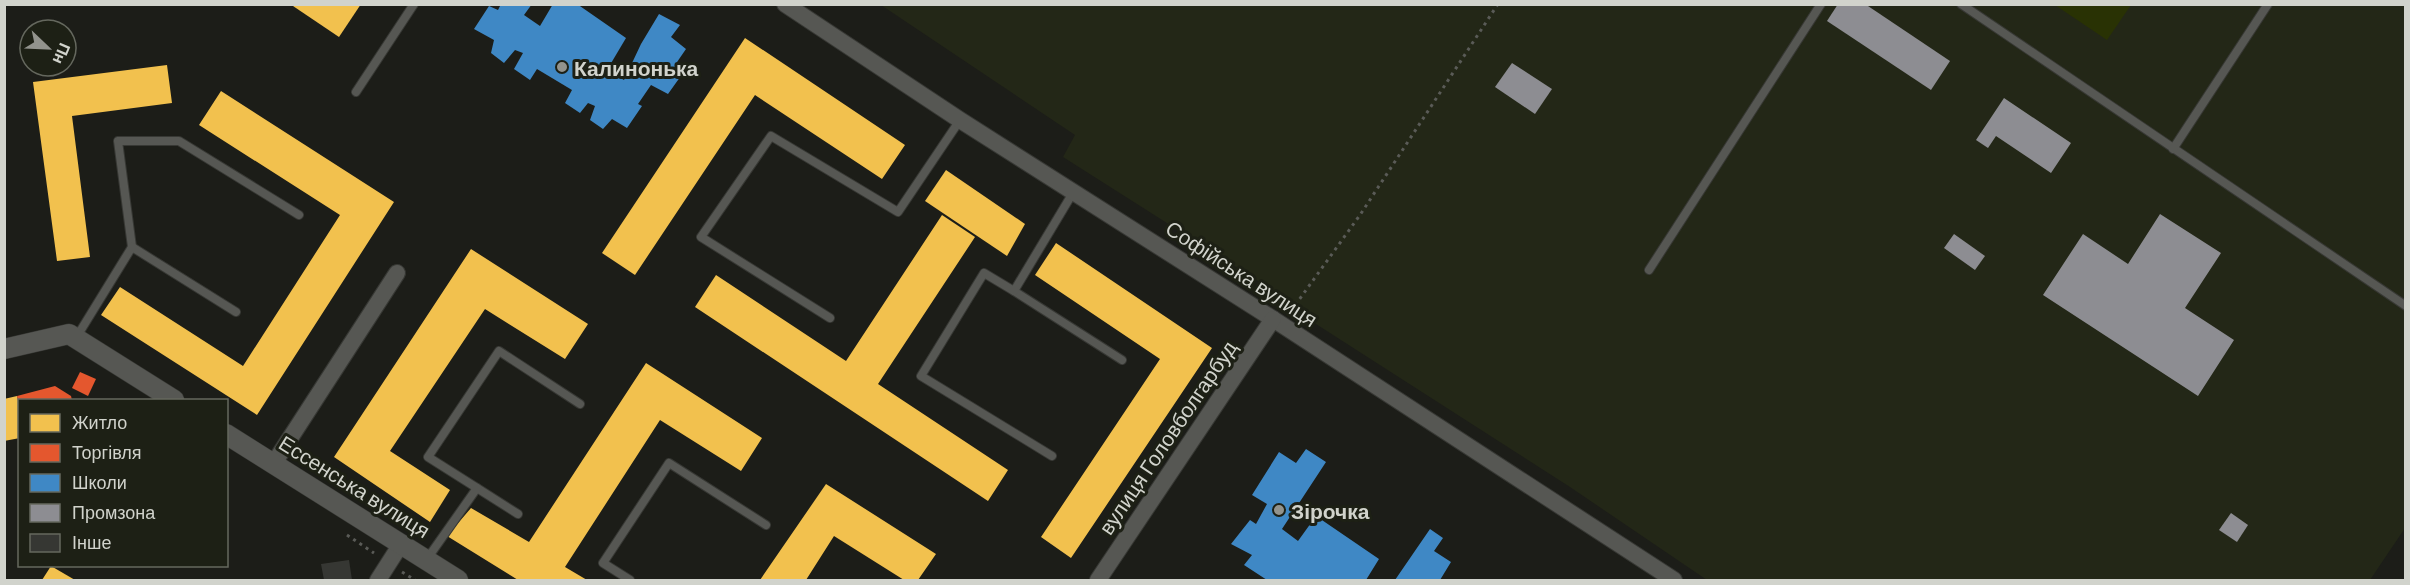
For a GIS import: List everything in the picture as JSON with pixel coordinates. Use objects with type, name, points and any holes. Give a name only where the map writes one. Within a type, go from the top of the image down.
[{"type":"street","name":"Софійська вулиця","points":[[785,4],[960,120],[1281,317],[1674,580]]},
{"type":"street","points":[[274,463],[397,273]]},
{"type":"street","name":"вулиця Головболгарбуд","points":[[1098,580],[1281,317]]},
{"type":"street","points":[[4,349],[69,334],[172,399]]},
{"type":"street","name":"Ессенська вулиця","points":[[228,435],[458,580]]},
{"type":"street","points":[[378,580],[401,543]]},
{"type":"lane","points":[[356,92],[414,4]]},
{"type":"lane","points":[[1649,270],[1821,4]]},
{"type":"lane","points":[[1961,4],[2406,306]]},
{"type":"lane","points":[[2173,149],[2268,4]]},
{"type":"lane","points":[[830,318],[701,237],[771,136],[898,212],[960,120]]},
{"type":"lane","points":[[76,338],[132,247],[118,141],[179,141],[299,215]]},
{"type":"lane","points":[[1014,291],[1074,191]]},
{"type":"lane","points":[[132,247],[236,312]]},
{"type":"lane","points":[[1052,456],[921,376],[984,273],[1122,360]]},
{"type":"lane","points":[[518,514],[428,457],[499,351],[580,404]]},
{"type":"lane","points":[[630,580],[603,563],[669,463],[766,525]]},
{"type":"lane","points":[[426,560],[477,488]]},
{"type":"path","points":[[1281,317],[1360,215],[1498,4]]},
{"type":"path","points":[[340,530],[415,580]]},
{"type":"shaded area","points":[[881,5],[2405,5],[2405,528],[2370,580],[1707,580],[1570,487],[1266,292],[1263,284],[1063,157],[1075,135]]},
{"type":"green space","points":[[2055,5],[2131,5],[2107,40]]},
{"type":"building: Житло","points":[[290,4],[361,4],[339,37]]},
{"type":"building: Житло","points":[[745,38],[905,145],[882,179],[755,95],[635,275],[602,253]]},
{"type":"building: Житло","points":[[167,65],[172,103],[72,116],[90,257],[57,261],[33,82]]},
{"type":"building: Житло","points":[[221,91],[394,202],[257,415],[101,315],[120,287],[243,366],[340,215],[199,125]]},
{"type":"building: Житло","points":[[946,170],[1025,224],[1007,256],[925,201]]},
{"type":"building: Житло","points":[[942,215],[975,237],[878,384],[1008,470],[988,501],[695,307],[716,275],[846,361]]},
{"type":"building: Житло","points":[[1056,243],[1212,348],[1071,558],[1041,537],[1160,359],[1035,275]]},
{"type":"building: Житло","points":[[471,249],[588,324],[565,359],[485,309],[390,451],[450,490],[430,522],[334,457]]},
{"type":"building: Житло","points":[[646,363],[762,438],[741,471],[660,420],[565,567],[587,580],[518,580],[447,536],[471,508],[529,542]]},
{"type":"building: Житло","points":[[17,396],[18,438],[4,441],[4,399]]},
{"type":"building: Житло","points":[[826,484],[936,554],[918,580],[904,580],[834,536],[806,580],[760,580]]},
{"type":"building: Житло","points":[[50,567],[53,567],[75,580],[42,580]]},
{"type":"building: Торгівля","points":[[80,372],[96,379],[88,396],[72,388]]},
{"type":"building: Торгівля","points":[[55,386],[71,396],[72,399],[18,400],[17,396]]},
{"type":"building: Школи","name":"Калинонька","points":[[501,4],[532,4],[524,15],[540,26],[553,4],[577,4],[626,38],[607,70],[624,80],[641,44],[659,14],[680,25],[671,37],[686,49],[675,65],[683,73],[668,94],[651,85],[638,104],[642,106],[627,128],[612,119],[603,129],[590,120],[595,106],[588,103],[580,113],[565,103],[572,90],[537,69],[530,80],[514,69],[523,53],[515,50],[504,63],[491,53],[494,40],[474,29],[489,6],[498,10]]},
{"type":"building: Школи","name":"Зірочка","points":[[1306,449],[1326,462],[1282,529],[1298,541],[1316,516],[1379,559],[1366,580],[1267,580],[1244,565],[1252,555],[1231,544],[1250,520],[1256,524],[1267,504],[1252,495],[1279,452],[1296,463]]},
{"type":"building: Школи","name":"Зірочка","points":[[1430,529],[1443,538],[1434,551],[1451,562],[1440,580],[1395,580]]},
{"type":"building: Промзона","points":[[1838,4],[1865,4],[1950,61],[1931,90],[1827,21]]},
{"type":"building: Промзона","points":[[1512,63],[1552,89],[1535,114],[1495,87]]},
{"type":"building: Промзона","points":[[2004,98],[2071,143],[2051,173],[1996,136],[1988,148],[1976,140]]},
{"type":"building: Промзона","points":[[2160,214],[2221,253],[2185,308],[2234,340],[2198,396],[2043,295],[2083,234],[2128,264]]},
{"type":"building: Промзона","points":[[1954,234],[1985,256],[1975,270],[1944,248]]},
{"type":"building: Промзона","points":[[2231,513],[2248,525],[2237,542],[2219,530]]},
{"type":"building: Інше","points":[[349,560],[352,580],[324,580],[321,564]]},
{"type":"place","name":"Калинонька","points":[[562,67]]},
{"type":"place","name":"Зірочка","points":[[1279,510]]}]
